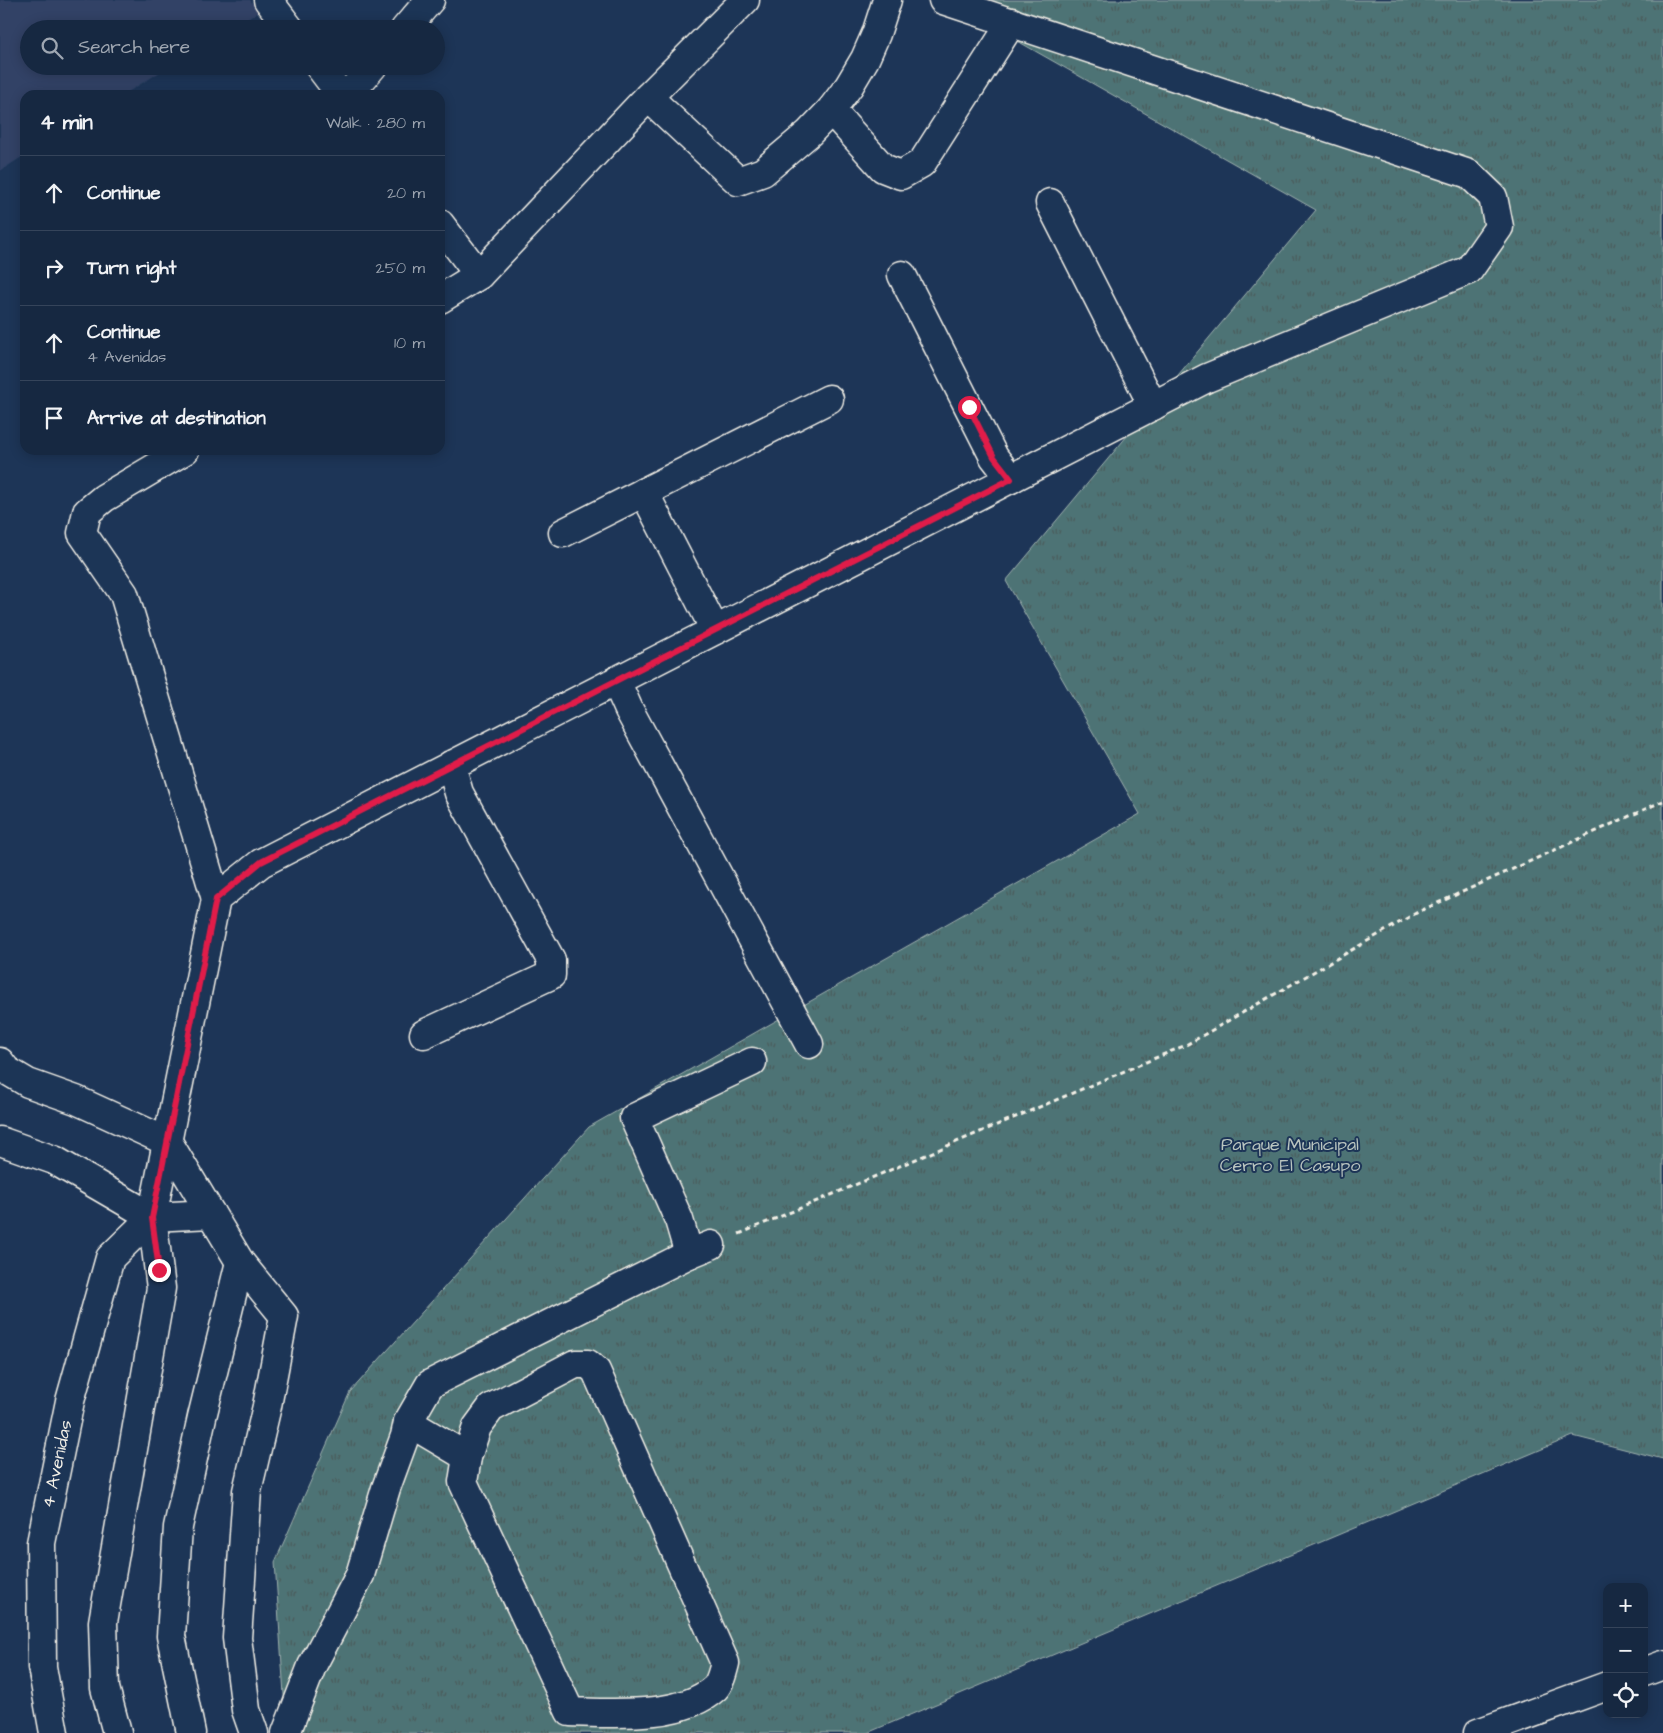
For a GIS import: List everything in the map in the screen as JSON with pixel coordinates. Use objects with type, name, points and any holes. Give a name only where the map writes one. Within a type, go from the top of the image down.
[{"type":"street","points":[[268,0],[283,20]]},
{"type":"street","points":[[413,20],[430,0]]},
{"type":"street","points":[[445,296],[478,275],[648,97],[745,0]]},
{"type":"street","points":[[648,97],[738,181],[763,172],[809,133],[831,110],[849,86],[865,59],[876,34],[886,0]]},
{"type":"street","points":[[216,899],[261,862],[1207,378],[1469,270],[1499,227],[1493,197],[1469,174],[943,0]]},
{"type":"street","points":[[831,110],[883,168],[901,175],[922,163],[1012,22]]},
{"type":"street","points":[[326,75],[337,90]]},
{"type":"street","points":[[352,90],[365,75]]},
{"type":"street","points":[[1050,203],[1153,406]]},
{"type":"street","points":[[445,231],[478,275]]},
{"type":"street","points":[[902,275],[994,457],[1011,479]]},
{"type":"street","points":[[563,533],[829,400]]},
{"type":"street","points":[[117,1733],[105,1688],[103,1622],[161,1288],[152,1218],[216,899],[124,594],[82,533],[87,512],[104,498],[177,455]]},
{"type":"street","points":[[644,492],[715,630]]},
{"type":"street","points":[[616,681],[629,710],[809,1044]]},
{"type":"street","points":[[424,1034],[551,975],[551,960],[459,793],[451,765]]},
{"type":"street","points":[[0,1062],[6,1070],[28,1083],[76,1100],[168,1142],[240,1262],[284,1316],[267,1406],[247,1491],[237,1638],[246,1710],[254,1733]]},
{"type":"street","points":[[286,1733],[312,1666],[360,1575],[408,1422],[430,1384],[700,1250],[679,1220],[634,1118],[752,1062]]},
{"type":"street","points":[[0,1141],[54,1160],[152,1218],[212,1214]]},
{"type":"street","name":"4 Avenidas","points":[[54,1733],[42,1667],[41,1543],[70,1401],[110,1258],[152,1218]]},
{"type":"street","points":[[191,1733],[171,1636],[178,1527],[202,1417],[240,1262]]},
{"type":"street","points":[[575,1364],[588,1364],[596,1371],[725,1664],[716,1687],[687,1706],[632,1714],[570,1712],[463,1482],[467,1457],[477,1427],[491,1408],[575,1364]]},
{"type":"street","points":[[408,1422],[467,1457]]},
{"type":"street","points":[[1648,1671],[1663,1665]]},
{"type":"street","points":[[1478,1733],[1536,1723],[1603,1688]]},
{"type":"path","points":[[700,1250],[1186,1045],[1418,912],[1663,801]]},
{"type":"shaded area","points":[[0,0],[250,0],[259,12],[246,20],[20,20],[20,75],[155,75],[131,90],[20,90],[20,158],[0,171]]},
{"type":"green space","name":"Parque Municipal Cerro El Casupo","points":[[945,0],[1663,0],[1663,1459],[1573,1436],[867,1733],[289,1733],[286,1724],[275,1562],[350,1392],[589,1127],[1140,814],[1006,581],[1316,210]]},
{"type":"route","points":[[159,1270],[152,1218],[216,899],[261,862],[1011,479],[994,457],[969,407]]}]
